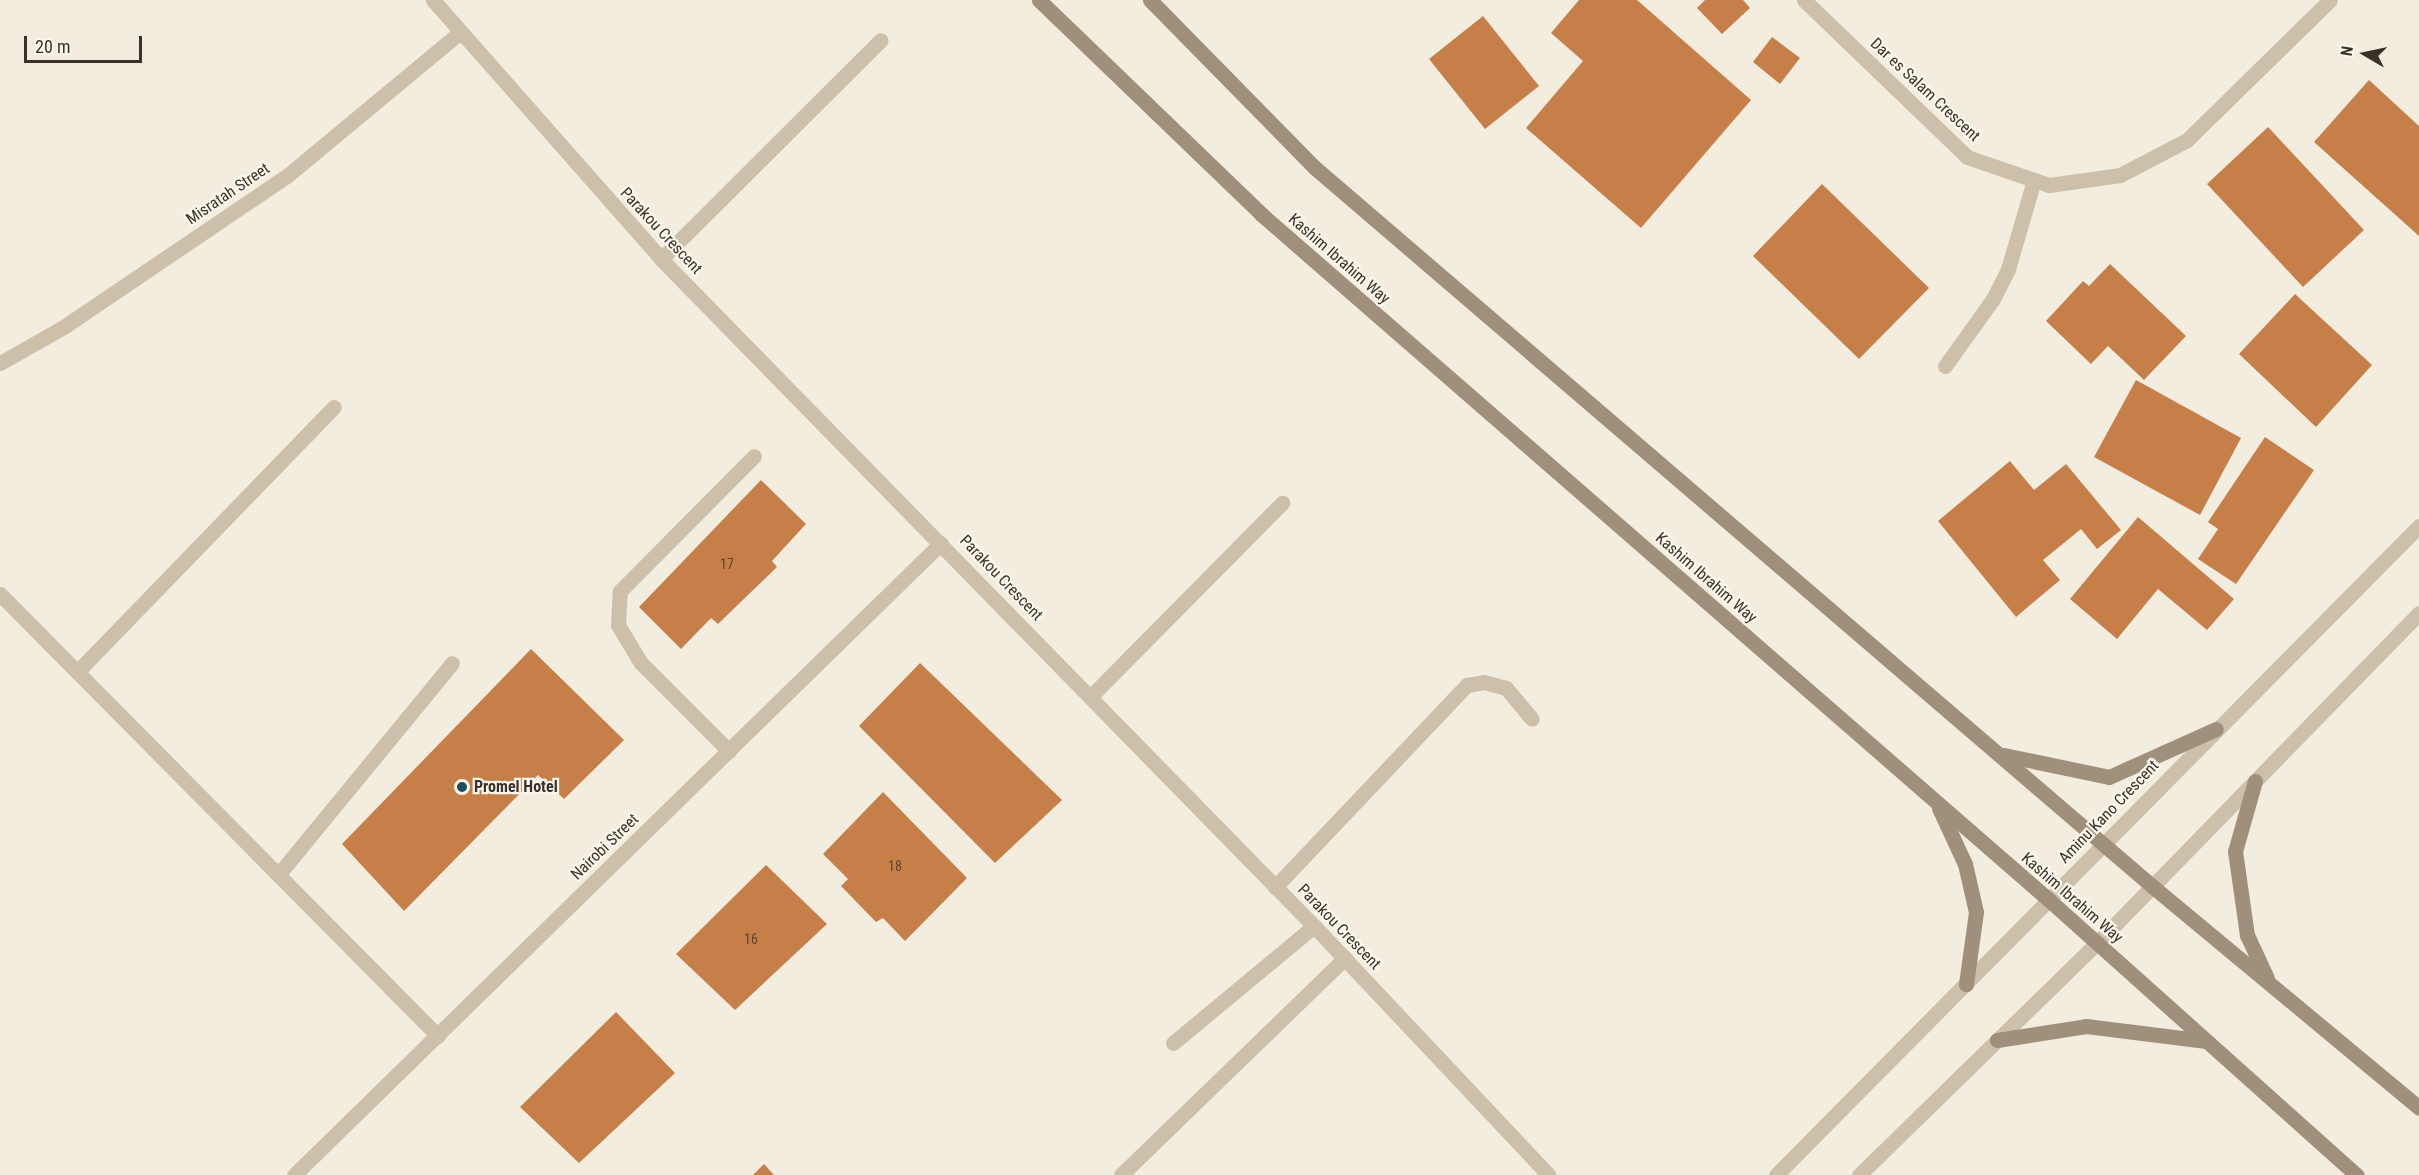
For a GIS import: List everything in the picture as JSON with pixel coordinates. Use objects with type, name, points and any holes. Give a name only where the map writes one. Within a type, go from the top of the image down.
[{"type":"main road","name":"Kashim Ibrahim Way","points":[[1039,0],[1261,214],[2049,900],[2357,1175]]},
{"type":"main road","points":[[1150,0],[1314,166],[2104,841],[2152,886],[2419,1108]]},
{"type":"main road","points":[[2000,754],[2109,777],[2216,729]]},
{"type":"main road","points":[[2255,781],[2235,850],[2247,935],[2270,984]]},
{"type":"main road","points":[[1936,802],[1965,864],[1976,912],[1966,984]]},
{"type":"main road","points":[[1997,1040],[2086,1026],[2206,1041]]},
{"type":"street","name":"Parakou Crescent","points":[[434,0],[459,33],[661,259],[1314,926],[1549,1175]]},
{"type":"street","name":"Dar es Salam Crescent","points":[[1804,0],[1967,157],[2049,185],[2120,175],[2187,140],[2330,0]]},
{"type":"street","name":"Misratah Street","points":[[0,363],[65,326],[288,175],[459,33]]},
{"type":"street","points":[[661,259],[881,40]]},
{"type":"street","points":[[1945,366],[1994,299],[2008,268],[2034,180]]},
{"type":"street","points":[[77,672],[334,407]]},
{"type":"street","points":[[729,751],[640,663],[618,625],[620,591],[754,456]]},
{"type":"street","points":[[1091,696],[1282,503]]},
{"type":"street","name":"Aminu Kano Crescent","points":[[1776,1175],[2049,900],[2104,841],[2419,526]]},
{"type":"street","name":"Nairobi Street","points":[[294,1175],[941,543]]},
{"type":"street","points":[[0,594],[438,1036]]},
{"type":"street","points":[[1858,1175],[2097,943],[2419,613]]},
{"type":"street","points":[[278,875],[452,663]]},
{"type":"street","points":[[1275,887],[1467,685],[1484,682],[1506,688],[1532,719]]},
{"type":"street","points":[[1173,1043],[1314,926]]},
{"type":"street","points":[[1121,1175],[1345,958]]},
{"type":"building","points":[[1579,0],[1637,0],[1751,100],[1641,228],[1526,128],[1583,61],[1551,33]]},
{"type":"building","points":[[1705,0],[1743,0],[1750,8],[1722,34],[1697,8]]},
{"type":"building","points":[[1483,16],[1539,86],[1485,129],[1429,59]]},
{"type":"building","points":[[1772,37],[1800,58],[1780,84],[1753,62]]},
{"type":"building","points":[[2369,80],[2419,126],[2419,236],[2314,142]]},
{"type":"building","points":[[2268,127],[2364,230],[2303,287],[2207,184]]},
{"type":"building","points":[[1822,184],[1929,288],[1859,359],[1753,256]]},
{"type":"building","points":[[2110,264],[2186,336],[2144,380],[2108,346],[2091,364],[2046,321],[2083,281],[2089,286]]},
{"type":"building","points":[[2295,294],[2372,365],[2316,427],[2239,354]]},
{"type":"building","points":[[2136,380],[2241,438],[2200,515],[2094,457]]},
{"type":"building","points":[[2265,437],[2314,470],[2236,584],[2198,559],[2218,529],[2208,522]]},
{"type":"building","points":[[2010,461],[2034,490],[2066,464],[2121,530],[2097,549],[2081,529],[2043,560],[2060,580],[2016,617],[1938,521]]},
{"type":"building","points":[[761,480],[806,524],[772,561],[777,567],[718,624],[711,618],[681,649],[639,607]]},
{"type":"building","points":[[2138,517],[2234,599],[2207,630],[2158,589],[2117,639],[2070,599]]},
{"type":"building","name":"Promel Hotel","points":[[531,649],[624,740],[564,799],[538,775],[404,911],[342,844]]},
{"type":"building","points":[[920,663],[1062,800],[995,863],[859,726]]},
{"type":"building","points":[[883,792],[967,878],[905,941],[883,918],[876,922],[841,886],[848,879],[823,854]]},
{"type":"building","points":[[766,865],[827,924],[735,1010],[676,954]]},
{"type":"building","points":[[616,1012],[675,1073],[579,1163],[520,1107]]},
{"type":"building","points":[[764,1164],[774,1175],[753,1175]]},
{"type":"place","name":"Promel Hotel","points":[[462,787]]}]
